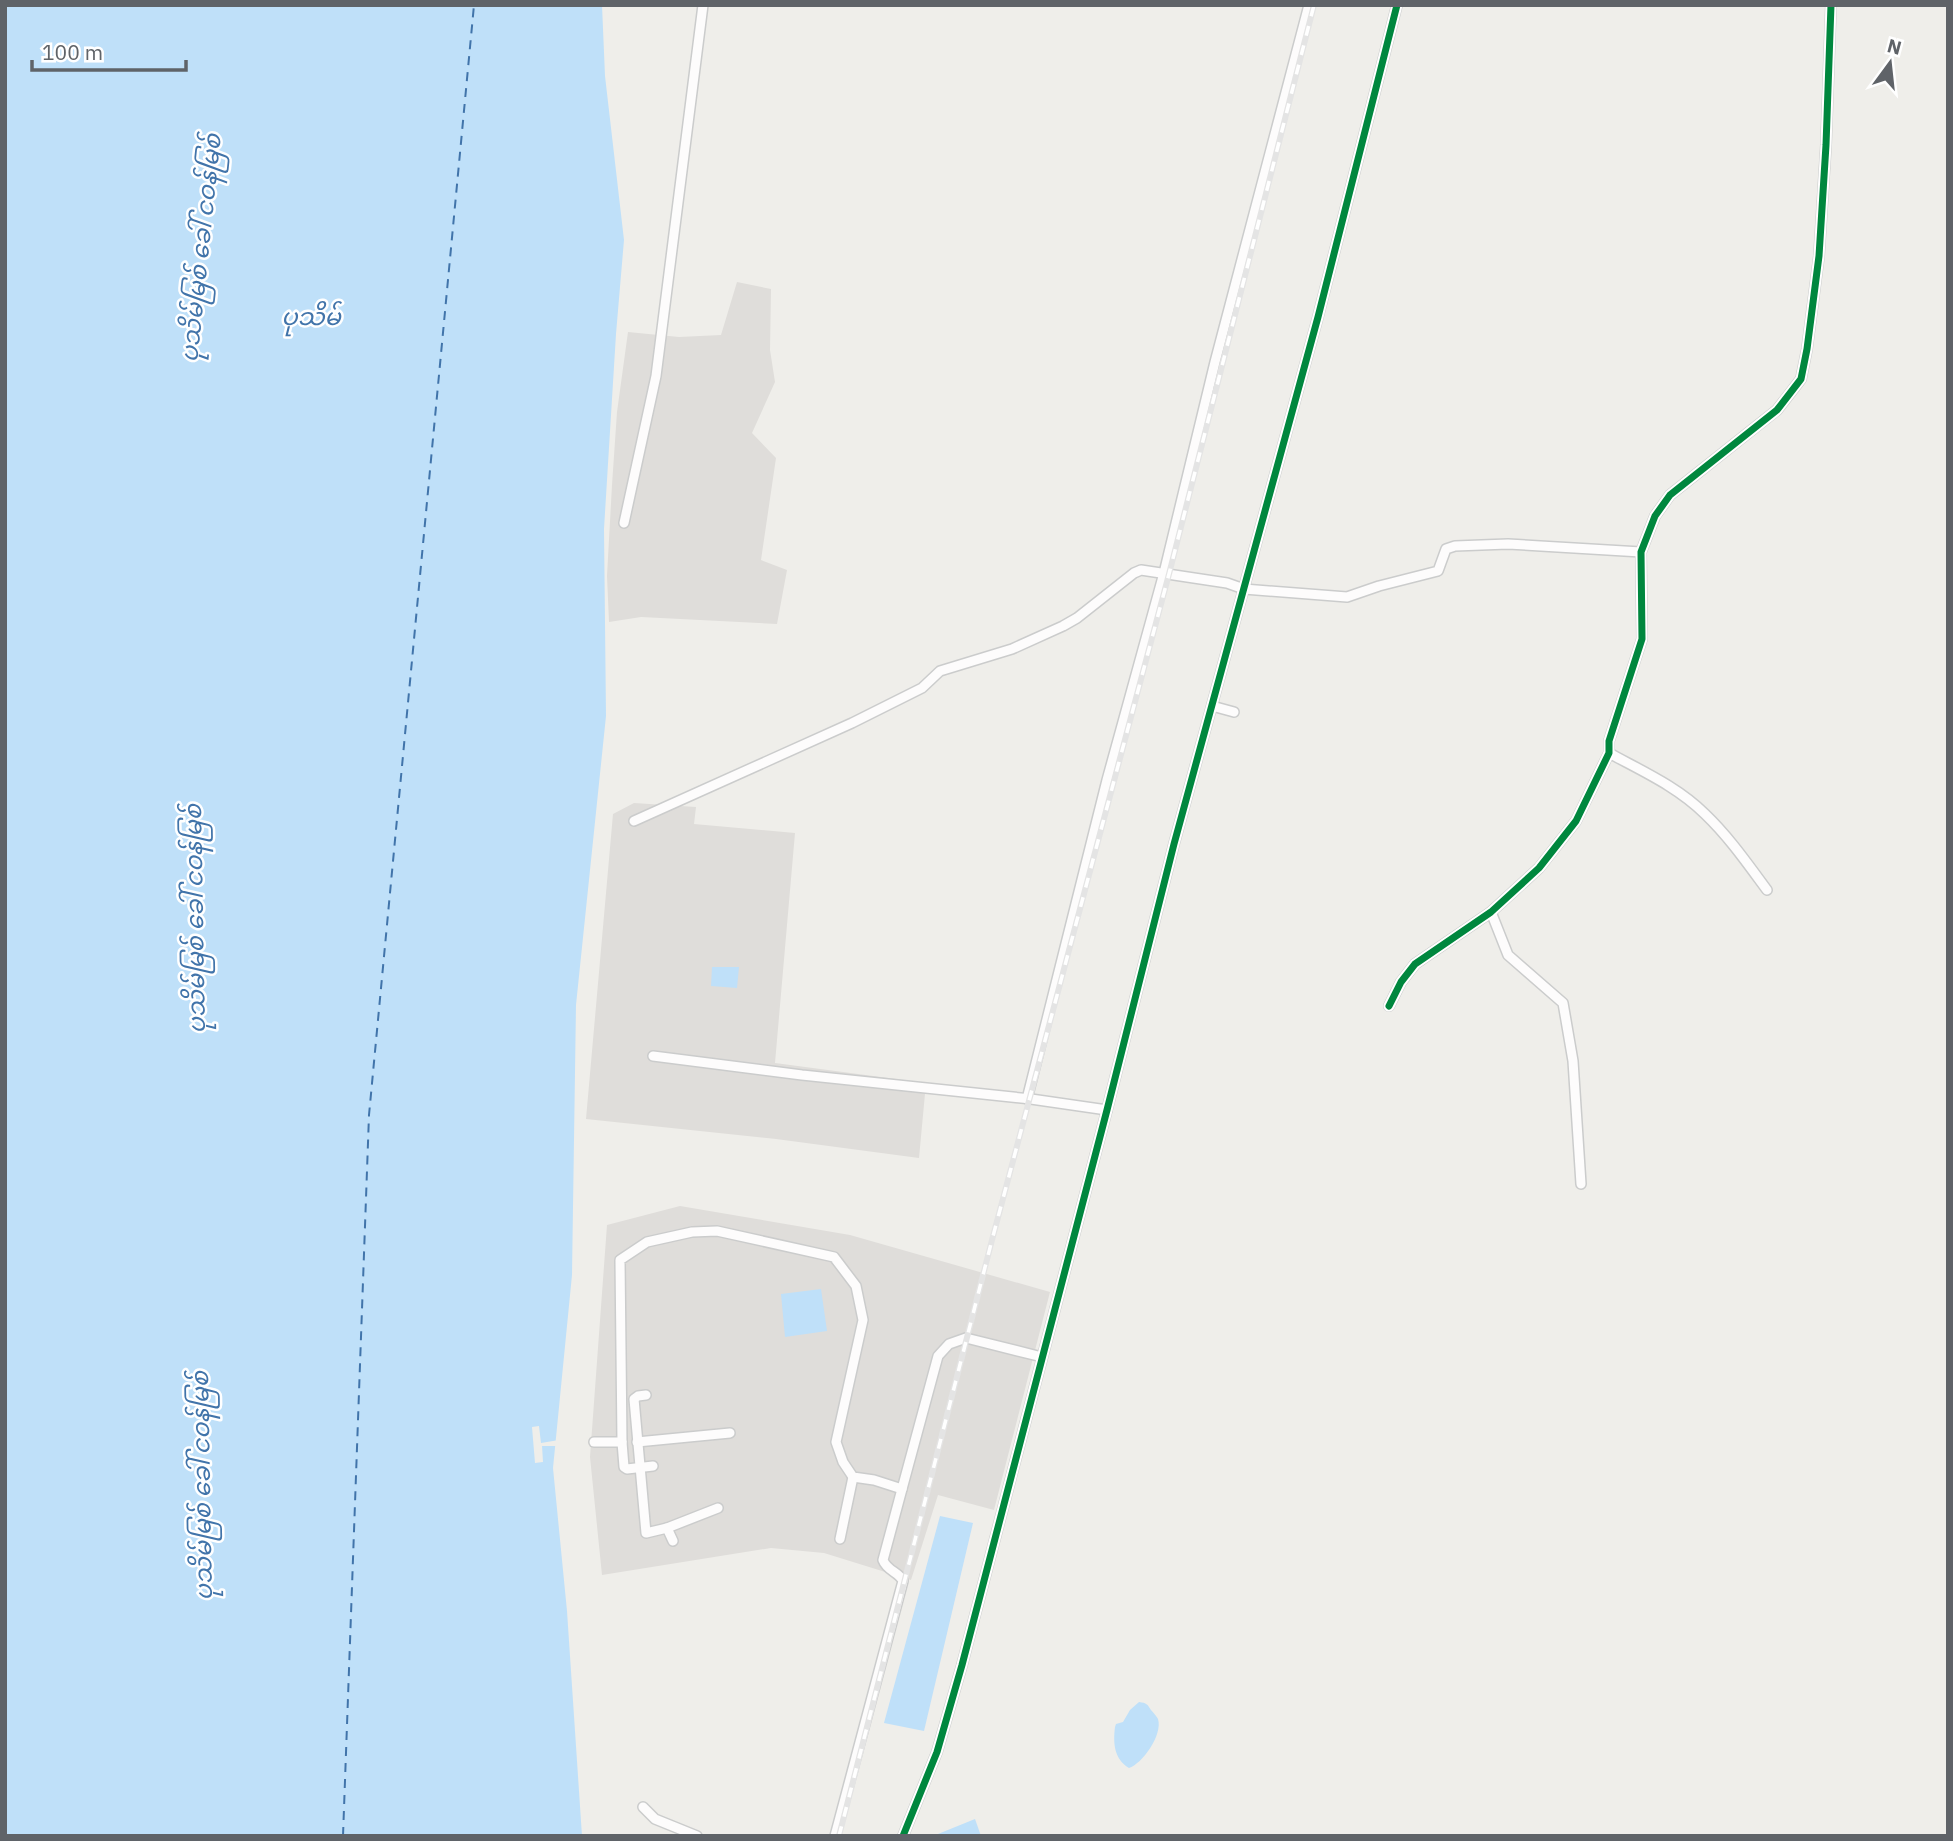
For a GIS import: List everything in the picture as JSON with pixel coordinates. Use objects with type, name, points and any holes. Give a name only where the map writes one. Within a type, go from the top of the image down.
[{"type":"street","points":[[624,523],[656,376],[703,5]]},
{"type":"street","points":[[1027,1098],[1309,5]]},
{"type":"street","points":[[903,1836],[937,1752],[962,1665],[1174,844],[1318,317],[1397,5]]},
{"type":"street","points":[[1389,1006],[1401,982],[1415,964],[1491,912],[1539,868],[1576,821],[1609,753],[1609,741],[1642,639],[1641,552],[1655,516],[1670,495],[1777,410],[1801,379],[1819,256],[1831,5]]},
{"type":"street","points":[[634,821],[852,723],[922,688],[940,671],[1012,649],[1063,626],[1141,570],[1227,583],[1244,589],[1347,597],[1438,571],[1446,549],[1455,546],[1508,544],[1641,552]]},
{"type":"street","points":[[1212,706],[1234,712]]},
{"type":"street","points":[[1609,753],[1663,782],[1704,812],[1736,847],[1767,890]]},
{"type":"street","points":[[1491,912],[1508,955],[1563,1003],[1573,1061],[1581,1184]]},
{"type":"street","points":[[653,1056],[802,1075],[1027,1098],[1107,1110]]},
{"type":"street","points":[[653,1466],[627,1469],[624,1467],[620,1260],[647,1242],[692,1232],[717,1231],[834,1257],[856,1286],[863,1320],[836,1442],[842,1462],[853,1477],[902,1489]]},
{"type":"street","points":[[835,1836],[903,1581],[883,1560],[938,1356],[949,1344],[966,1338],[1042,1357]]},
{"type":"street","points":[[646,1395],[634,1399],[646,1533],[719,1508]]},
{"type":"street","points":[[637,1442],[730,1433]]},
{"type":"street","points":[[594,1442],[622,1442]]},
{"type":"street","points":[[840,1539],[853,1477]]},
{"type":"street","points":[[667,1528],[673,1541]]},
{"type":"street","points":[[643,1807],[655,1819],[697,1836]]},
{"type":"shaded area","points":[[737,282],[771,289],[770,350],[775,382],[752,433],[776,458],[761,560],[787,570],[777,624],[641,617],[609,622],[607,576],[612,485],[617,412],[628,332],[679,337],[721,335]]},
{"type":"shaded area","points":[[634,803],[696,807],[694,824],[795,833],[775,1063],[926,1083],[919,1158],[776,1139],[586,1119],[613,814]]},
{"type":"shaded area","points":[[680,1206],[850,1235],[1050,1292],[994,1510],[938,1495],[911,1580],[824,1553],[771,1548],[602,1575],[590,1457],[607,1225]]},
{"type":"water","name":"ပုသိမ်","points":[[5,5],[602,5],[605,76],[624,240],[604,529],[606,716],[576,1005],[572,1275],[553,1468],[567,1611],[582,1836],[5,1836]]},
{"type":"water","points":[[712,967],[739,967],[737,988],[711,986]]},
{"type":"water","points":[[821,1289],[827,1331],[785,1337],[781,1294]]},
{"type":"water","points":[[940,1516],[973,1523],[924,1731],[884,1723]]},
{"type":"water","points":[[1139,1702],[1148,1705],[1158,1719],[1159,1726],[1150,1748],[1140,1761],[1129,1768],[1120,1760],[1116,1750],[1115,1727],[1123,1722]]},
{"type":"water","points":[[975,1819],[981,1836],[933,1836]]},
{"type":"pier","points":[[539,1426],[541,1443],[559,1440],[559,1448],[542,1446],[543,1462],[535,1463],[532,1427]]},
{"type":"ferry route","points":[[343,1836],[369,1115],[474,5]]},
{"type":"railway","points":[[839,1836],[992,1240],[1169,574],[1314,5]]},
{"type":"cycle path","points":[[903,1836],[937,1752],[962,1665],[1174,844],[1318,317],[1397,5]]},
{"type":"cycle path","points":[[1389,1006],[1401,982],[1415,964],[1491,912],[1539,868],[1576,821],[1609,753],[1609,741],[1642,639],[1641,552],[1655,516],[1670,495],[1777,410],[1801,379],[1819,256],[1831,5]]},
{"type":"water label","name":"ပုသိမ်မြစ် ခေါ် ငဝန်မြစ်","points":[[200,248]]},
{"type":"water label","name":"ပုသိမ်မြစ် ခေါ် ငဝန်မြစ်","points":[[194,919]]},
{"type":"water label","name":"ပုသိမ်မြစ် ခေါ် ငဝန်မြစ်","points":[[201,1486]]}]
